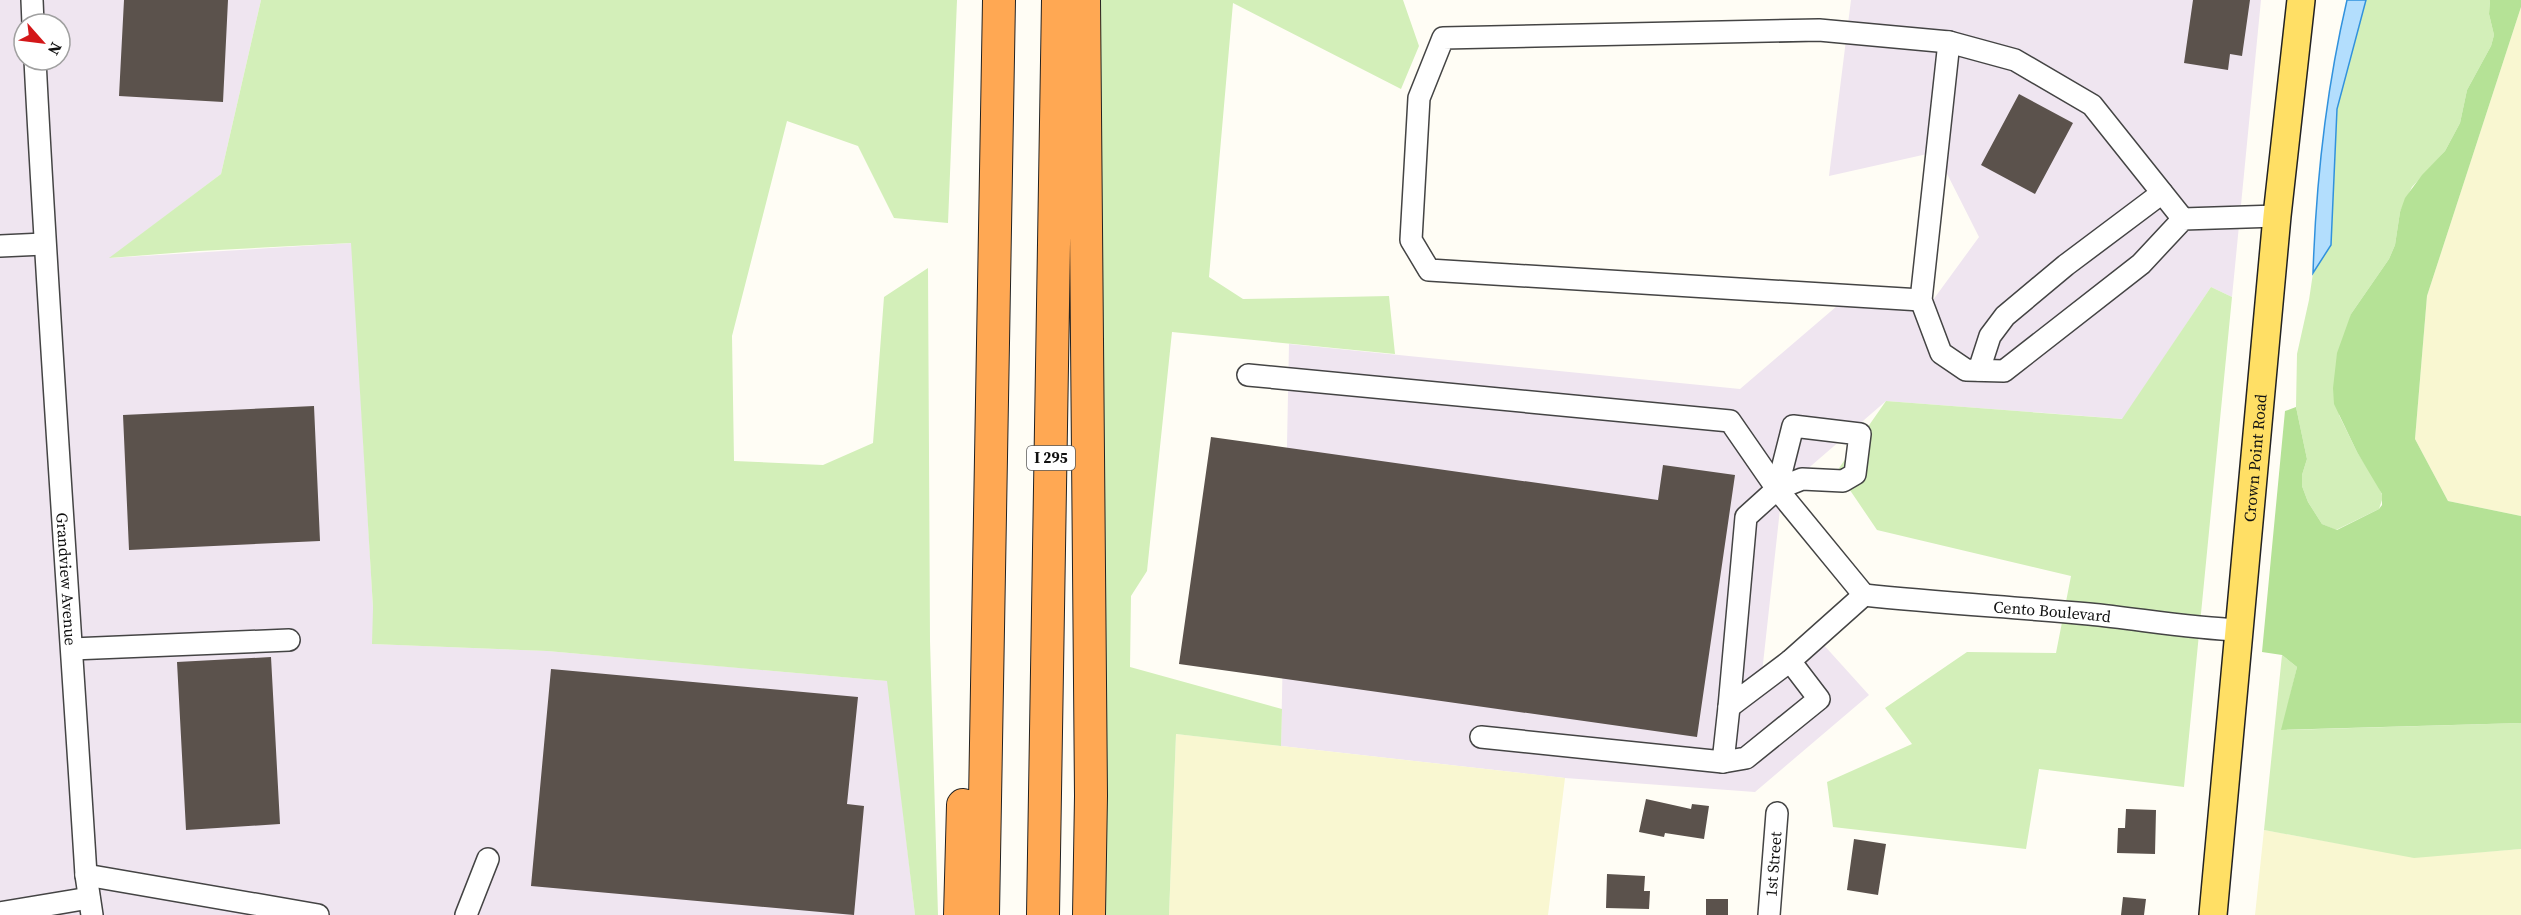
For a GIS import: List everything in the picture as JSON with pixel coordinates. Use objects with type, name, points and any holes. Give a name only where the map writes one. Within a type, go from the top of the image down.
[{"type":"highway","points":[[983,915],[999,0]]},
{"type":"highway","name":"I 295","points":[[1043,915],[1059,0]]},
{"type":"highway","points":[[1084,0],[1091,784],[1089,915]]},
{"type":"highway","points":[[960,915],[970,508],[993,402]]},
{"type":"highway","points":[[1045,791],[1063,844],[1062,915]]},
{"type":"main road","name":"Crown Point Road","points":[[2213,915],[2277,216],[2290,121],[2301,0]]},
{"type":"street","points":[[1921,300],[1429,270],[1411,240],[1419,98],[1443,38],[1820,30],[1949,42],[2015,60],[2092,105],[2183,219]]},
{"type":"street","points":[[1949,42],[1921,300],[1941,353],[1966,370],[2004,371],[2141,264],[2183,219],[2277,216]]},
{"type":"street","name":"Grandview Avenue","points":[[36,72],[44,244],[86,875],[95,910]]},
{"type":"street","points":[[1978,370],[1990,336],[2005,316],[2066,265],[2162,193]]},
{"type":"street","points":[[0,246],[44,244]]},
{"type":"street","points":[[1248,375],[1730,421],[1777,489],[1864,595],[1790,661],[1729,707]]},
{"type":"street","points":[[1723,762],[1746,517],[1777,489]]},
{"type":"street","name":"Cento Boulevard","points":[[1864,595],[1949,604],[2066,612],[2239,630]]},
{"type":"street","points":[[72,649],[289,640]]},
{"type":"street","points":[[1481,737],[1723,762],[1746,758],[1819,699],[1790,661]]},
{"type":"street","name":"1st Street","points":[[1769,915],[1777,813]]},
{"type":"street","points":[[466,915],[488,859]]},
{"type":"street","points":[[86,875],[318,915]]},
{"type":"street","points":[[0,913],[95,910]]},
{"type":"shaded area","points":[[0,0],[261,0],[221,174],[110,258],[352,243],[373,608],[373,644],[547,651],[888,681],[915,915],[0,915]]},
{"type":"shaded area","points":[[1851,0],[2261,0],[2232,297],[2211,287],[2123,419],[1886,401],[1782,491],[1760,691],[1822,643],[1869,695],[1755,792],[1565,778],[1281,746],[1289,344],[1740,389],[1837,306],[1925,311],[1979,237],[1936,152],[1829,176]]},
{"type":"shaded area","points":[[2521,7],[2521,516],[2448,501],[2415,439],[2427,296]]},
{"type":"shaded area","points":[[1176,734],[1565,778],[1548,915],[1169,915]]},
{"type":"shaded area","points":[[2264,830],[2414,857],[2521,849],[2521,915],[2255,915]]},
{"type":"green space","points":[[261,0],[957,0],[948,223],[894,218],[858,146],[787,121],[732,336],[734,461],[823,465],[873,443],[884,297],[928,268],[930,641],[938,915],[915,915],[887,681],[547,651],[372,644],[373,608],[351,243],[109,258],[221,174]]},
{"type":"green space","points":[[1100,0],[1403,0],[1419,46],[1401,89],[1233,3],[1209,277],[1243,299],[1389,296],[1395,354],[1172,332],[1147,571],[1131,596],[1130,667],[1282,709],[1281,746],[1176,734],[1169,915],[1102,915]]},
{"type":"green space","points":[[2366,0],[2490,0],[2489,14],[2494,35],[2491,46],[2467,90],[2460,123],[2445,151],[2412,187],[2400,212],[2395,245],[2389,259],[2351,314],[2339,415],[2383,497],[2379,509],[2336,530],[2322,524],[2308,502],[2302,486],[2302,475],[2307,459],[2296,407],[2297,354],[2313,273],[2331,245],[2337,109]]},
{"type":"green space","points":[[2490,0],[2521,0],[2521,7],[2427,296],[2415,439],[2448,501],[2521,516],[2521,723],[2281,730],[2297,667],[2282,655],[2262,652],[2285,411],[2296,407],[2307,459],[2302,475],[2302,486],[2308,502],[2322,524],[2337,530],[2379,509],[2382,505],[2382,494],[2357,452],[2334,404],[2333,388],[2337,353],[2351,314],[2389,259],[2395,245],[2400,212],[2405,198],[2422,175],[2445,151],[2460,123],[2467,90],[2491,46],[2494,35],[2489,14]]},
{"type":"green space","points":[[2211,287],[2232,297],[2184,787],[2039,769],[2026,849],[1833,827],[1827,782],[1912,744],[1885,708],[1967,652],[2056,653],[2071,576],[1877,530],[1837,471],[1886,401],[2122,419]]},
{"type":"green space","points":[[2282,655],[2297,667],[2282,730],[2521,723],[2521,849],[2414,858],[2264,830]]},
{"type":"water","points":[[2347,0],[2366,0],[2337,109],[2331,245],[2313,273],[2323,136],[2333,68]]},
{"type":"building","points":[[124,0],[228,0],[223,102],[119,96]]},
{"type":"building","points":[[2193,0],[2250,0],[2242,56],[2230,54],[2228,70],[2184,63]]},
{"type":"building","points":[[2019,94],[2073,123],[2035,194],[1981,165]]},
{"type":"building","points":[[314,406],[320,541],[129,550],[123,415]]},
{"type":"building","points":[[1211,437],[1658,500],[1663,465],[1735,475],[1697,737],[1179,664]]},
{"type":"building","points":[[271,657],[280,824],[186,830],[177,662]]},
{"type":"building","points":[[551,669],[858,697],[847,804],[864,806],[854,915],[531,886]]},
{"type":"building","points":[[1646,799],[1691,809],[1692,804],[1709,806],[1704,839],[1665,833],[1664,837],[1639,832]]},
{"type":"building","points":[[2126,809],[2156,810],[2155,854],[2117,853],[2118,828],[2125,828]]},
{"type":"building","points":[[1854,839],[1886,844],[1878,895],[1847,890]]},
{"type":"building","points":[[1607,874],[1645,876],[1644,891],[1650,891],[1649,909],[1606,908]]},
{"type":"building","points":[[2123,897],[2146,899],[2144,915],[2121,915]]},
{"type":"building","points":[[1706,899],[1728,899],[1728,915],[1706,915]]}]
